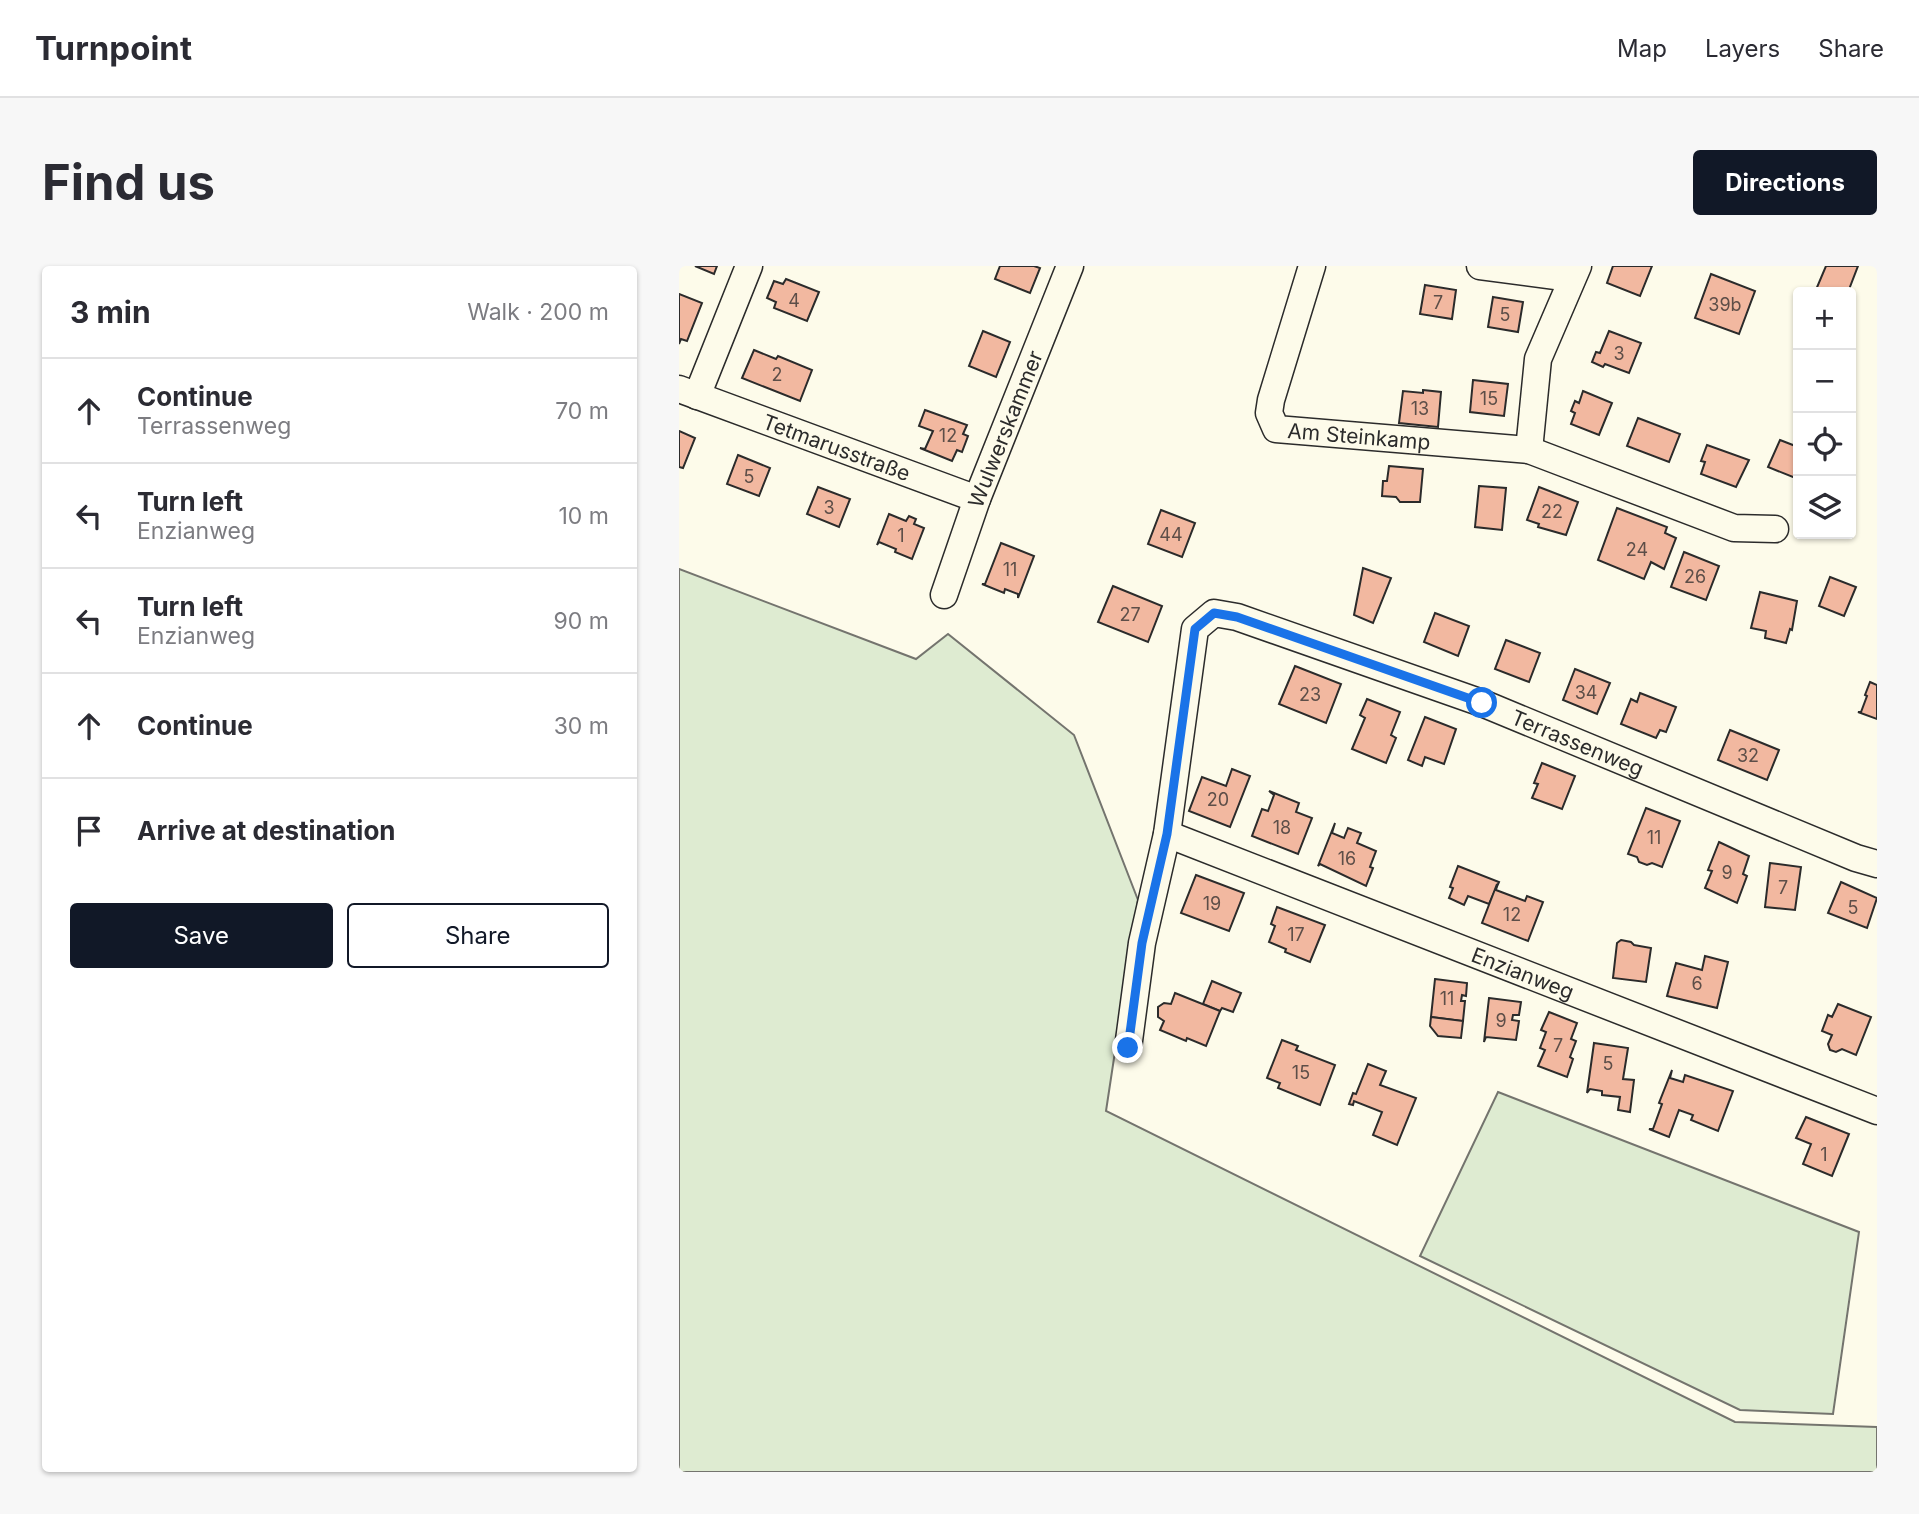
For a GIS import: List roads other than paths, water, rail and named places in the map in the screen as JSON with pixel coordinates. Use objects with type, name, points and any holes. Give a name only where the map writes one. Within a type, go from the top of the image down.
[{"type":"street","name":"Tetmarusstraße","points":[[749,266],[688,393],[977,499]]},
{"type":"street","name":"Wulwerskammer","points":[[944,595],[977,499],[1070,266]]},
{"type":"street","name":"Am Steinkamp","points":[[1312,266],[1271,400],[1269,413],[1276,429],[1529,450],[1734,528],[1775,529]]},
{"type":"street","points":[[1480,266],[1574,272],[1538,359],[1529,450]]},
{"type":"street","name":"Terrassenweg","points":[[1167,834],[1195,629],[1214,613],[1237,617],[1482,703],[1843,853],[1877,864]]},
{"type":"street","points":[[1128,1048],[1142,943],[1167,834]]},
{"type":"street","name":"Enzianweg","points":[[1167,834],[1877,1111]]}]
